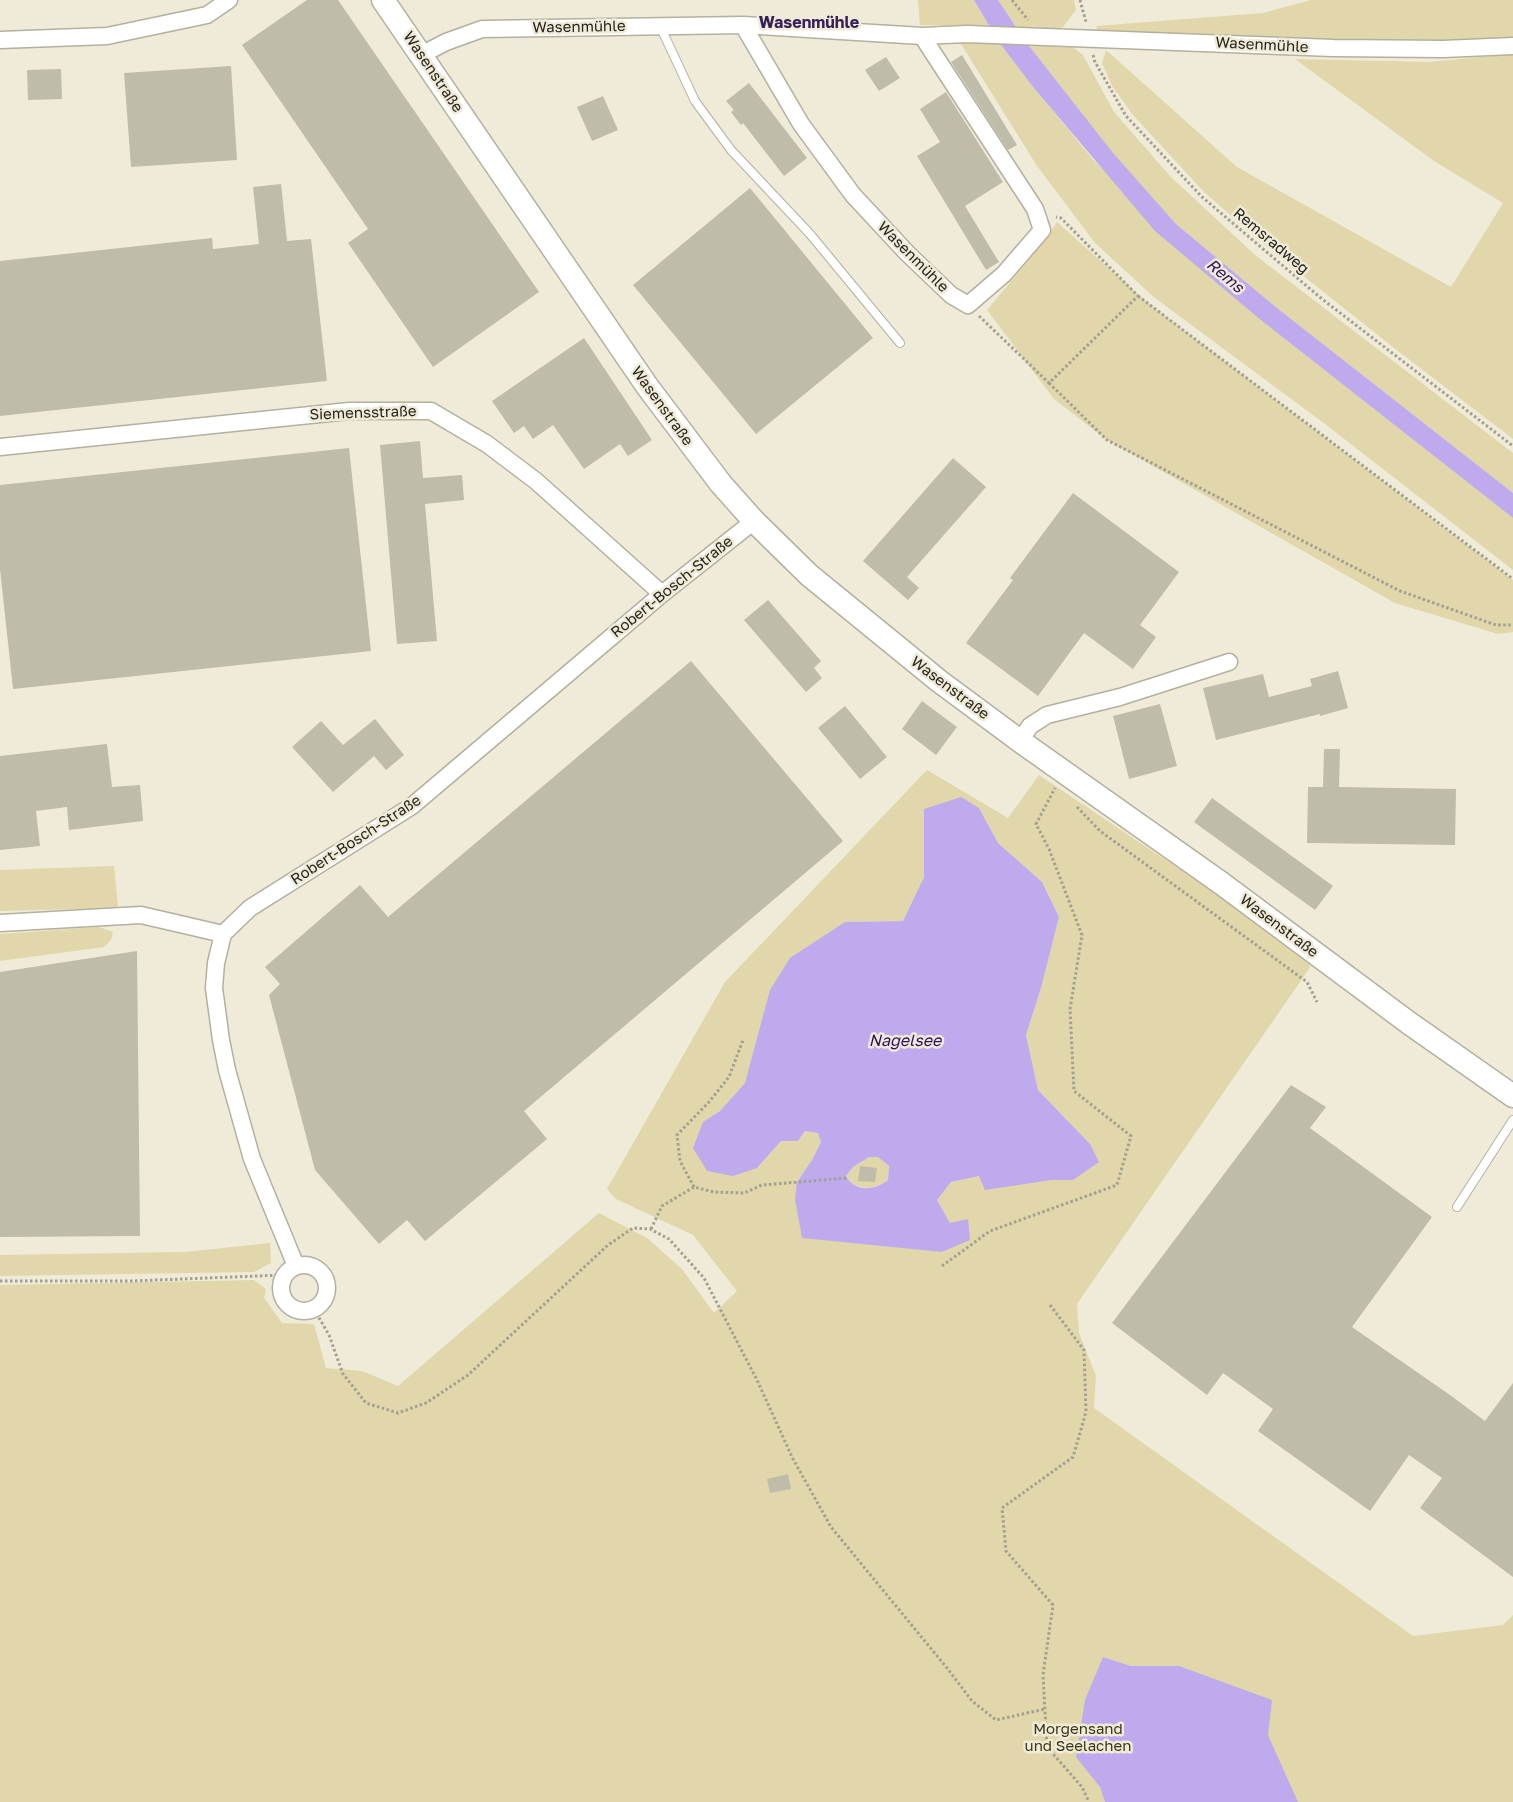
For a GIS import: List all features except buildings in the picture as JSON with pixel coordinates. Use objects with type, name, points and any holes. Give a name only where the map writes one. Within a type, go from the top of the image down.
[{"type":"street","points":[[0,40],[107,36],[206,14],[228,0]]},
{"type":"street","name":"Wasenstraße","points":[[383,0],[646,386],[716,477],[754,522],[809,575],[939,681],[1020,741],[1221,883],[1409,1023],[1513,1096]]},
{"type":"street","name":"Wasenmühle","points":[[422,55],[446,42],[482,29],[743,25],[922,36],[967,34],[1333,48],[1443,49],[1513,46]]},
{"type":"street","name":"Wasenmühle","points":[[743,25],[801,124],[853,195],[906,253],[951,295],[968,305]]},
{"type":"street","points":[[922,36],[1035,209],[1042,230],[1004,274],[968,305]]},
{"type":"street","name":"Siemensstraße","points":[[0,446],[350,411],[431,411],[487,444],[536,481],[662,594]]},
{"type":"street","name":"Robert-Bosch-Straße","points":[[314,1309],[299,1311],[286,1303],[282,1297],[281,1290],[290,1271],[252,1159],[227,1070],[214,988],[216,963],[224,934],[250,908],[412,806],[662,594],[754,522]]},
{"type":"street","points":[[1020,741],[1030,726],[1047,715],[1120,697],[1229,662]]},
{"type":"street","points":[[0,923],[141,915],[224,934]]},
{"type":"street","points":[[290,1271],[304,1265],[312,1266],[324,1276],[327,1291],[320,1305],[314,1309]]},
{"type":"lane","points":[[660,26],[695,102],[732,150],[810,234],[900,343]]},
{"type":"lane","points":[[1457,1207],[1513,1120]]},
{"type":"path","name":"Remsradweg","points":[[1080,0],[1095,62],[1126,116],[1202,197],[1322,299],[1513,446]]},
{"type":"path","points":[[1035,209],[1060,218],[1138,296],[1513,579]]},
{"type":"path","points":[[1050,383],[1138,296]]},
{"type":"path","points":[[968,305],[1107,440],[1400,590],[1496,625],[1513,625]]},
{"type":"path","points":[[942,1266],[990,1231],[1118,1185],[1132,1136],[1074,1091],[1070,1009],[1082,935],[1049,849],[1036,824],[1056,786],[1062,792]]},
{"type":"path","points":[[1075,805],[1100,832],[1307,982],[1317,1002]]},
{"type":"path","points":[[694,1187],[680,1161],[677,1135],[709,1102],[729,1077],[743,1040]]},
{"type":"path","points":[[650,1229],[662,1206],[694,1187],[714,1192],[744,1193],[762,1185],[847,1178]]},
{"type":"path","points":[[314,1309],[329,1335],[343,1374],[366,1403],[398,1413],[426,1403],[468,1374],[608,1245],[633,1228],[650,1229],[669,1239],[704,1278],[757,1380],[793,1458],[831,1527],[972,1701],[996,1720],[1045,1709]]},
{"type":"path","points":[[0,1282],[133,1281],[290,1271]]},
{"type":"path","points":[[1050,1304],[1084,1350],[1086,1412],[1073,1457],[1002,1508],[1006,1551],[1053,1605],[1043,1674],[1048,1747],[1082,1786],[1089,1802]]},
{"type":"green space","points":[[918,0],[974,0],[989,26],[920,25]]},
{"type":"green space","points":[[998,0],[1074,0],[1076,10],[1063,27],[1055,30],[1018,30]]},
{"type":"green space","points":[[1311,0],[1513,0],[1513,39],[1445,44],[1098,32],[1096,26],[1263,13]]},
{"type":"green space","points":[[958,39],[998,41],[1095,162],[1262,321],[1513,518],[1513,570],[1325,424],[1155,298],[1095,243],[1037,166]]},
{"type":"green space","points":[[1026,42],[1066,42],[1083,55],[1114,112],[1171,177],[1255,255],[1513,453],[1513,493],[1277,308],[1176,224],[1113,154]]},
{"type":"green space","points":[[1106,50],[1237,167],[1451,287],[1503,203],[1434,161],[1295,59],[1429,62],[1513,54],[1513,439],[1267,247],[1204,192],[1133,115],[1112,86],[1102,63]]},
{"type":"green space","points":[[1057,222],[1149,304],[1513,580],[1513,632],[1498,634],[1395,603],[1107,440],[1054,399],[987,310],[1043,243]]},
{"type":"green space","name":"Morgensand und Seelachen","points":[[927,770],[1008,818],[1039,775],[1212,891],[1311,966],[1077,1304],[1079,1333],[1096,1376],[1094,1408],[1413,1636],[1503,1625],[1513,1615],[1513,1802],[0,1802],[0,1285],[254,1280],[266,1289],[264,1298],[282,1323],[314,1324],[326,1368],[362,1371],[398,1386],[599,1213],[647,1238],[682,1269],[714,1313],[737,1291],[693,1235],[616,1199],[607,1189],[725,982]],"holes":[[[979,808],[998,843],[1042,882],[1059,917],[1041,988],[1026,1035],[1038,1090],[1090,1144],[1073,1180],[979,1176],[951,1182],[937,1200],[950,1223],[942,1252],[913,1248],[797,1182],[812,1160],[821,1142],[818,1133],[805,1131],[798,1141],[781,1141],[757,1168],[703,1122],[720,1111],[745,1083],[845,922],[903,921],[924,877],[924,809]],[[1103,1657],[1131,1666],[1096,1674]]]},
{"type":"green space","points":[[114,866],[118,908],[0,911],[0,870]]},
{"type":"green space","points":[[99,927],[113,932],[111,940],[104,947],[0,961],[0,934]]},
{"type":"green space","points":[[869,1157],[878,1157],[889,1166],[888,1180],[877,1186],[860,1187],[855,1185],[846,1176],[853,1167]]},
{"type":"green space","points":[[270,1243],[271,1263],[254,1272],[0,1276],[0,1255],[185,1252]]},
{"type":"water","name":"Rems","points":[[974,0],[998,0],[1026,42],[1113,153],[1176,224],[1277,308],[1513,493],[1513,518],[1262,321],[1155,231],[1033,87],[998,41]]},
{"type":"water","name":"Nagelsee","points":[[961,797],[979,808],[998,843],[1042,882],[1059,917],[1041,988],[1026,1035],[1038,1090],[1090,1144],[1099,1162],[1073,1180],[1051,1180],[985,1190],[979,1176],[951,1182],[937,1200],[950,1223],[968,1219],[970,1240],[942,1252],[802,1238],[795,1199],[797,1182],[812,1160],[821,1142],[818,1133],[805,1131],[798,1141],[781,1141],[757,1168],[733,1176],[707,1171],[693,1148],[703,1122],[720,1111],[745,1083],[770,990],[790,958],[845,922],[903,921],[924,877],[924,809]],"holes":[[[869,1157],[878,1157],[889,1166],[888,1180],[883,1184],[871,1188],[860,1187],[854,1185],[846,1176],[853,1167]]]},
{"type":"water","points":[[1103,1657],[1131,1666],[1179,1666],[1272,1700],[1268,1735],[1298,1802],[1105,1802],[1100,1787],[1076,1757],[1085,1700]]},
{"type":"district","name":"Wasenmühle","points":[[809,23]]}]
